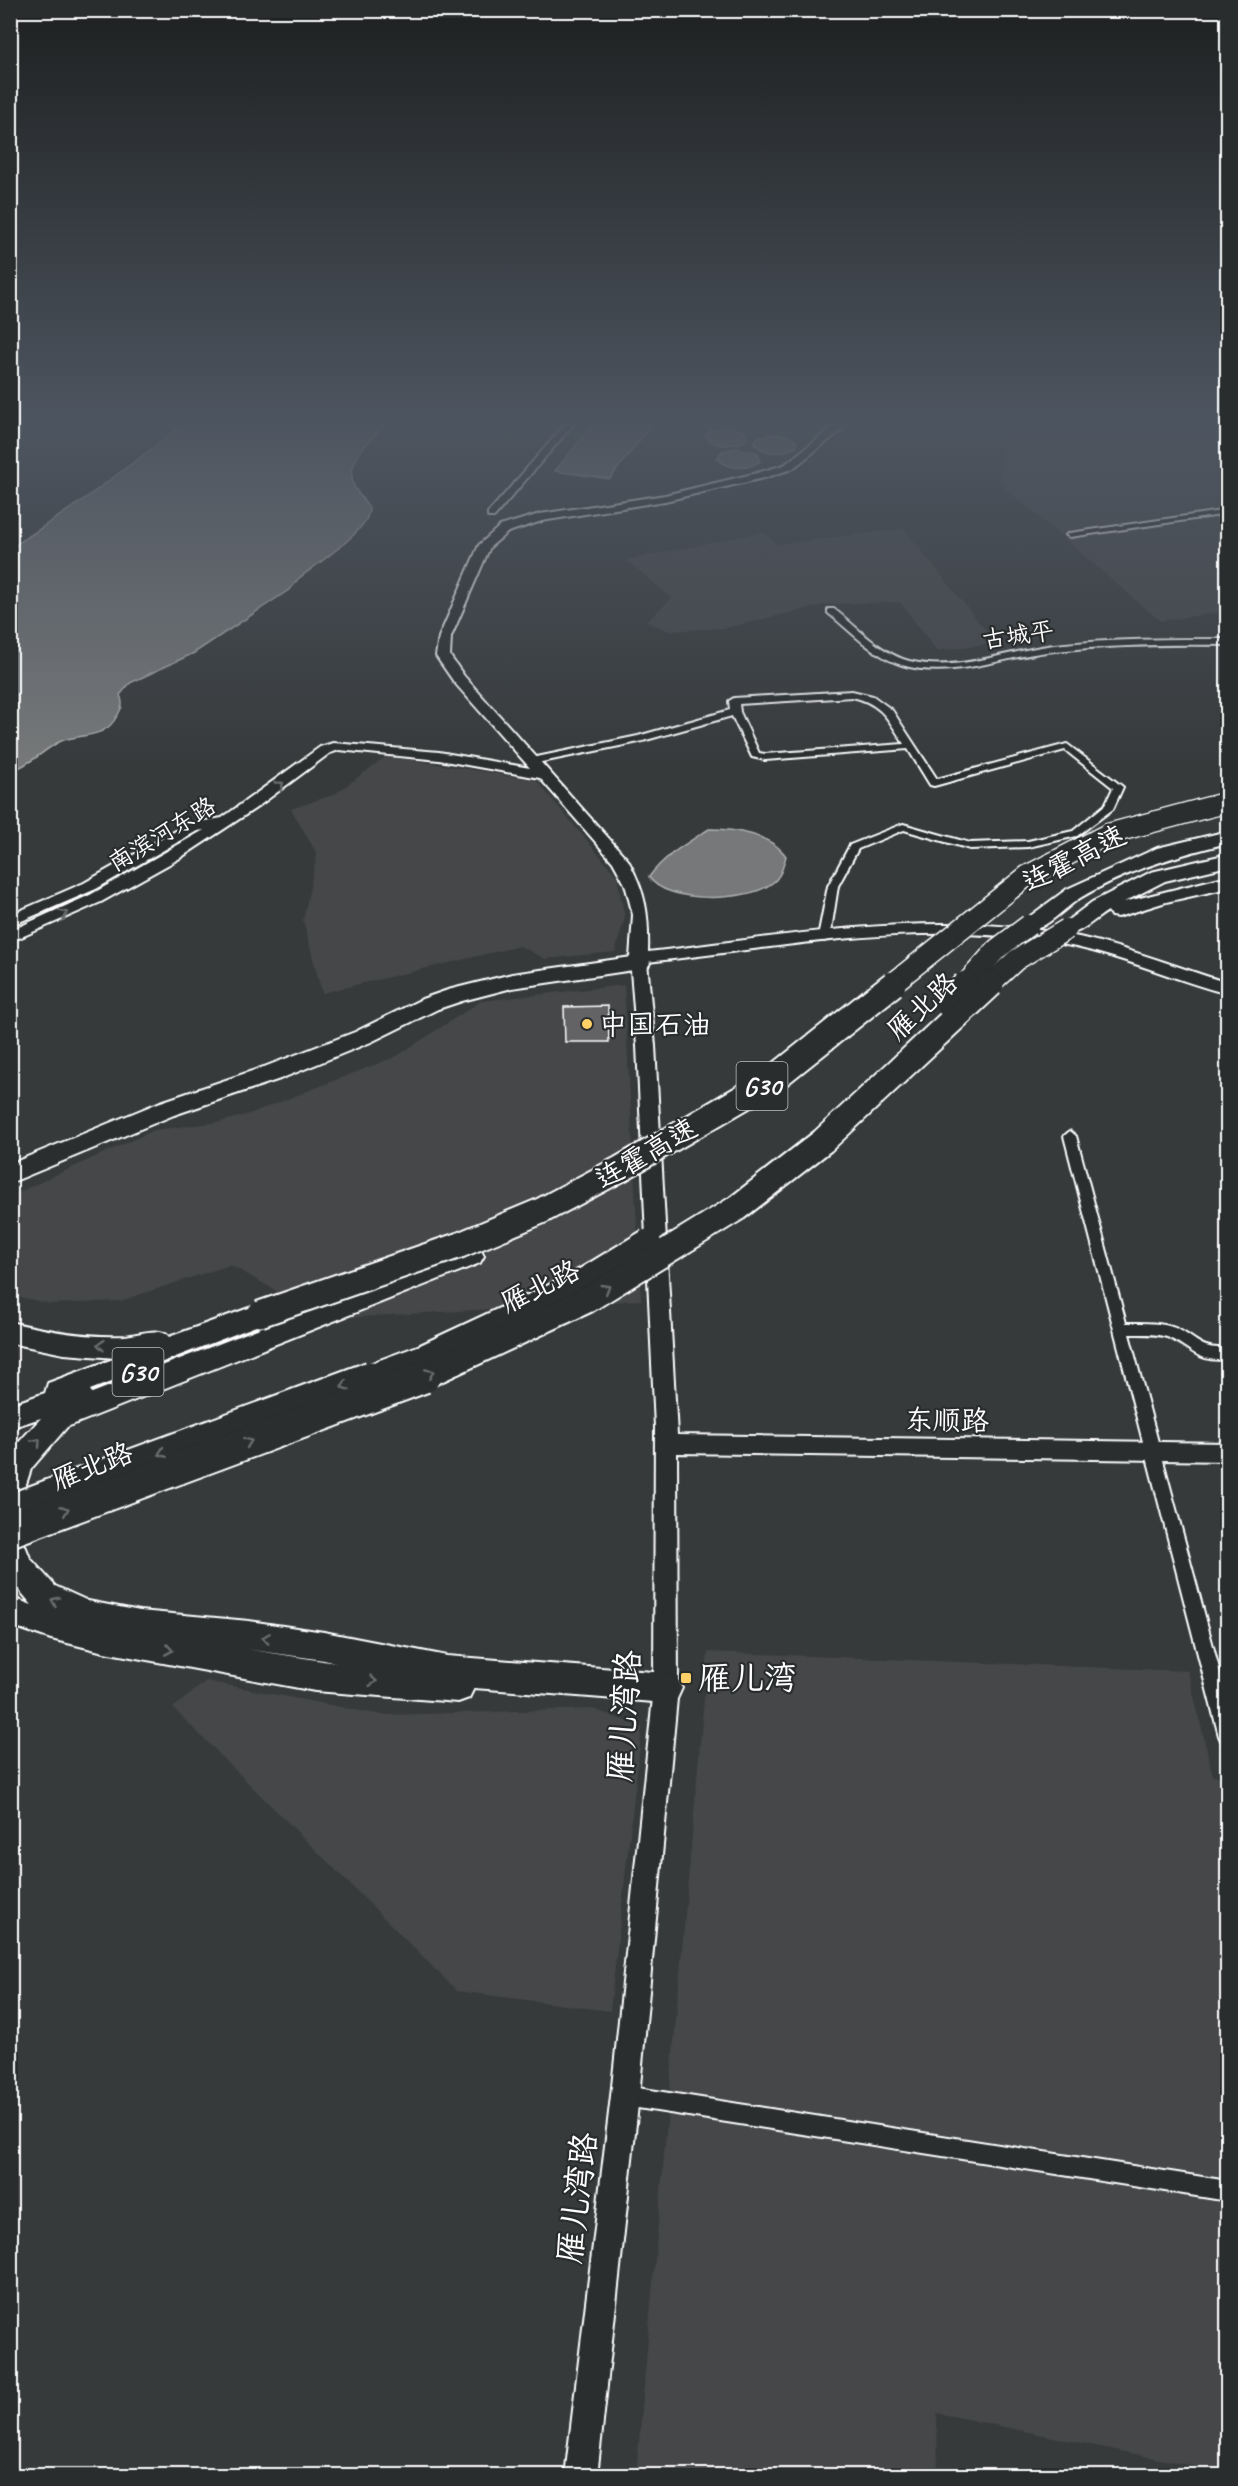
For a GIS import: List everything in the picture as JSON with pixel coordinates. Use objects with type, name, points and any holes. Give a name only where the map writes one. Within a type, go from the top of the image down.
[{"type":"highway","name":"连霍高速","points":[[10,1417],[263,1327],[541,1211],[620,1169],[771,1081],[1027,876],[1108,834],[1227,802]]},
{"type":"highway","name":"连霍高速","points":[[10,1410],[471,1256],[552,1222],[637,1178],[785,1089],[1041,886],[1116,844],[1227,813]]},
{"type":"highway","points":[[1007,955],[1029,925],[1074,893],[1164,852],[1227,837]]},
{"type":"highway","points":[[1029,925],[1137,871],[1227,851]]},
{"type":"highway","points":[[1067,928],[1099,907],[1158,876],[1227,860]]},
{"type":"highway","points":[[1007,955],[1160,891],[1227,874]]},
{"type":"highway","points":[[1067,928],[1161,897],[1227,882]]},
{"type":"highway","name":"雁北路","points":[[10,1510],[424,1357],[574,1287],[724,1196],[810,1130],[957,995],[1007,955]]},
{"type":"highway","name":"雁北路","points":[[10,1531],[430,1374],[587,1300],[737,1208],[824,1141],[1007,955]]},
{"type":"highway","points":[[10,1163],[325,1035],[465,984],[508,975],[638,961]]},
{"type":"highway","points":[[10,1174],[166,1109],[272,1073],[363,1037],[456,994],[512,981],[638,961]]},
{"type":"highway","points":[[10,1332],[62,1342],[137,1348],[263,1327]]},
{"type":"highway","points":[[10,1493],[18,1464],[57,1419],[263,1327]]},
{"type":"highway","points":[[10,1544],[18,1566],[44,1596],[85,1614],[140,1625],[249,1635],[324,1646],[447,1671],[665,1695]]},
{"type":"highway","points":[[10,1611],[51,1625],[104,1638],[315,1676],[551,1692],[665,1695]]},
{"type":"main road","name":"雁儿湾路","points":[[496,536],[485,545],[445,637],[443,656],[459,679],[620,860],[633,884],[641,915],[638,961],[646,1046],[666,1444],[665,1695],[625,2096],[581,2475]]},
{"type":"main road","name":"南滨河东路","points":[[10,937],[130,881],[234,819],[325,750],[338,746],[367,747],[439,756],[545,775]]},
{"type":"main road","name":"南滨河东路","points":[[10,921],[90,886],[193,827],[234,819]]},
{"type":"main road","points":[[638,961],[673,953],[892,930],[994,931],[1078,942],[1227,989]]},
{"type":"main road","name":"东顺路","points":[[666,1444],[1227,1452]]},
{"type":"street","name":"古城平","points":[[831,611],[889,655],[905,663],[931,667],[1052,648],[1131,643],[1227,642]]},
{"type":"street","points":[[825,937],[833,886],[854,847],[903,827],[970,846],[1028,844],[1077,833],[1109,807],[1118,787],[1067,747],[934,783],[889,712],[870,698],[852,694],[734,701],[735,712],[755,755],[765,757],[910,746]]},
{"type":"street","points":[[532,761],[639,739],[735,712]]},
{"type":"street","points":[[1070,1136],[1155,1451],[1227,1736]]},
{"type":"street","points":[[1122,1328],[1160,1330],[1172,1333],[1198,1351],[1215,1357],[1227,1353]]},
{"type":"street","points":[[625,2096],[1227,2191]]},
{"type":"shaded area","points":[[29,536],[352,536],[298,579],[289,590],[194,653],[130,683],[120,695],[122,703],[120,711],[112,724],[105,729],[91,735],[59,742],[11,771],[11,548]]},
{"type":"shaded area","points":[[743,536],[768,536],[778,544],[845,536],[910,536],[996,643],[937,651],[900,602],[828,604],[725,628],[670,631],[646,622],[672,598],[626,560]]},
{"type":"shaded area","points":[[1061,536],[1227,536],[1227,614],[1221,612],[1160,621]]},
{"type":"shaded area","points":[[387,756],[536,780],[617,876],[625,918],[615,952],[545,959],[520,946],[322,993],[303,920],[317,854],[291,809],[335,794]]},
{"type":"shaded area","points":[[709,829],[751,834],[771,842],[786,856],[781,872],[771,884],[759,890],[726,897],[688,896],[672,892],[658,886],[649,877],[669,856]]},
{"type":"shaded area","points":[[624,985],[641,1300],[327,1319],[230,1265],[120,1301],[51,1304],[11,1295],[10,1196],[154,1130],[220,1122],[249,1114],[397,1056],[481,1001]]},
{"type":"shaded area","points":[[708,1652],[1188,1671],[1213,1776],[1228,1777],[1227,2467],[1208,2469],[937,2413],[938,2475],[636,2476]]},
{"type":"shaded area","points":[[206,1681],[382,1715],[593,1709],[642,1727],[610,2011],[457,1991],[173,1708]]},
{"type":"building","name":"中国石油","points":[[608,1006],[609,1042],[565,1042],[564,1007]]},
{"type":"place","name":"中国石油","points":[[587,1024]]},
{"type":"place","name":"雁儿湾","points":[[686,1678]]}]
